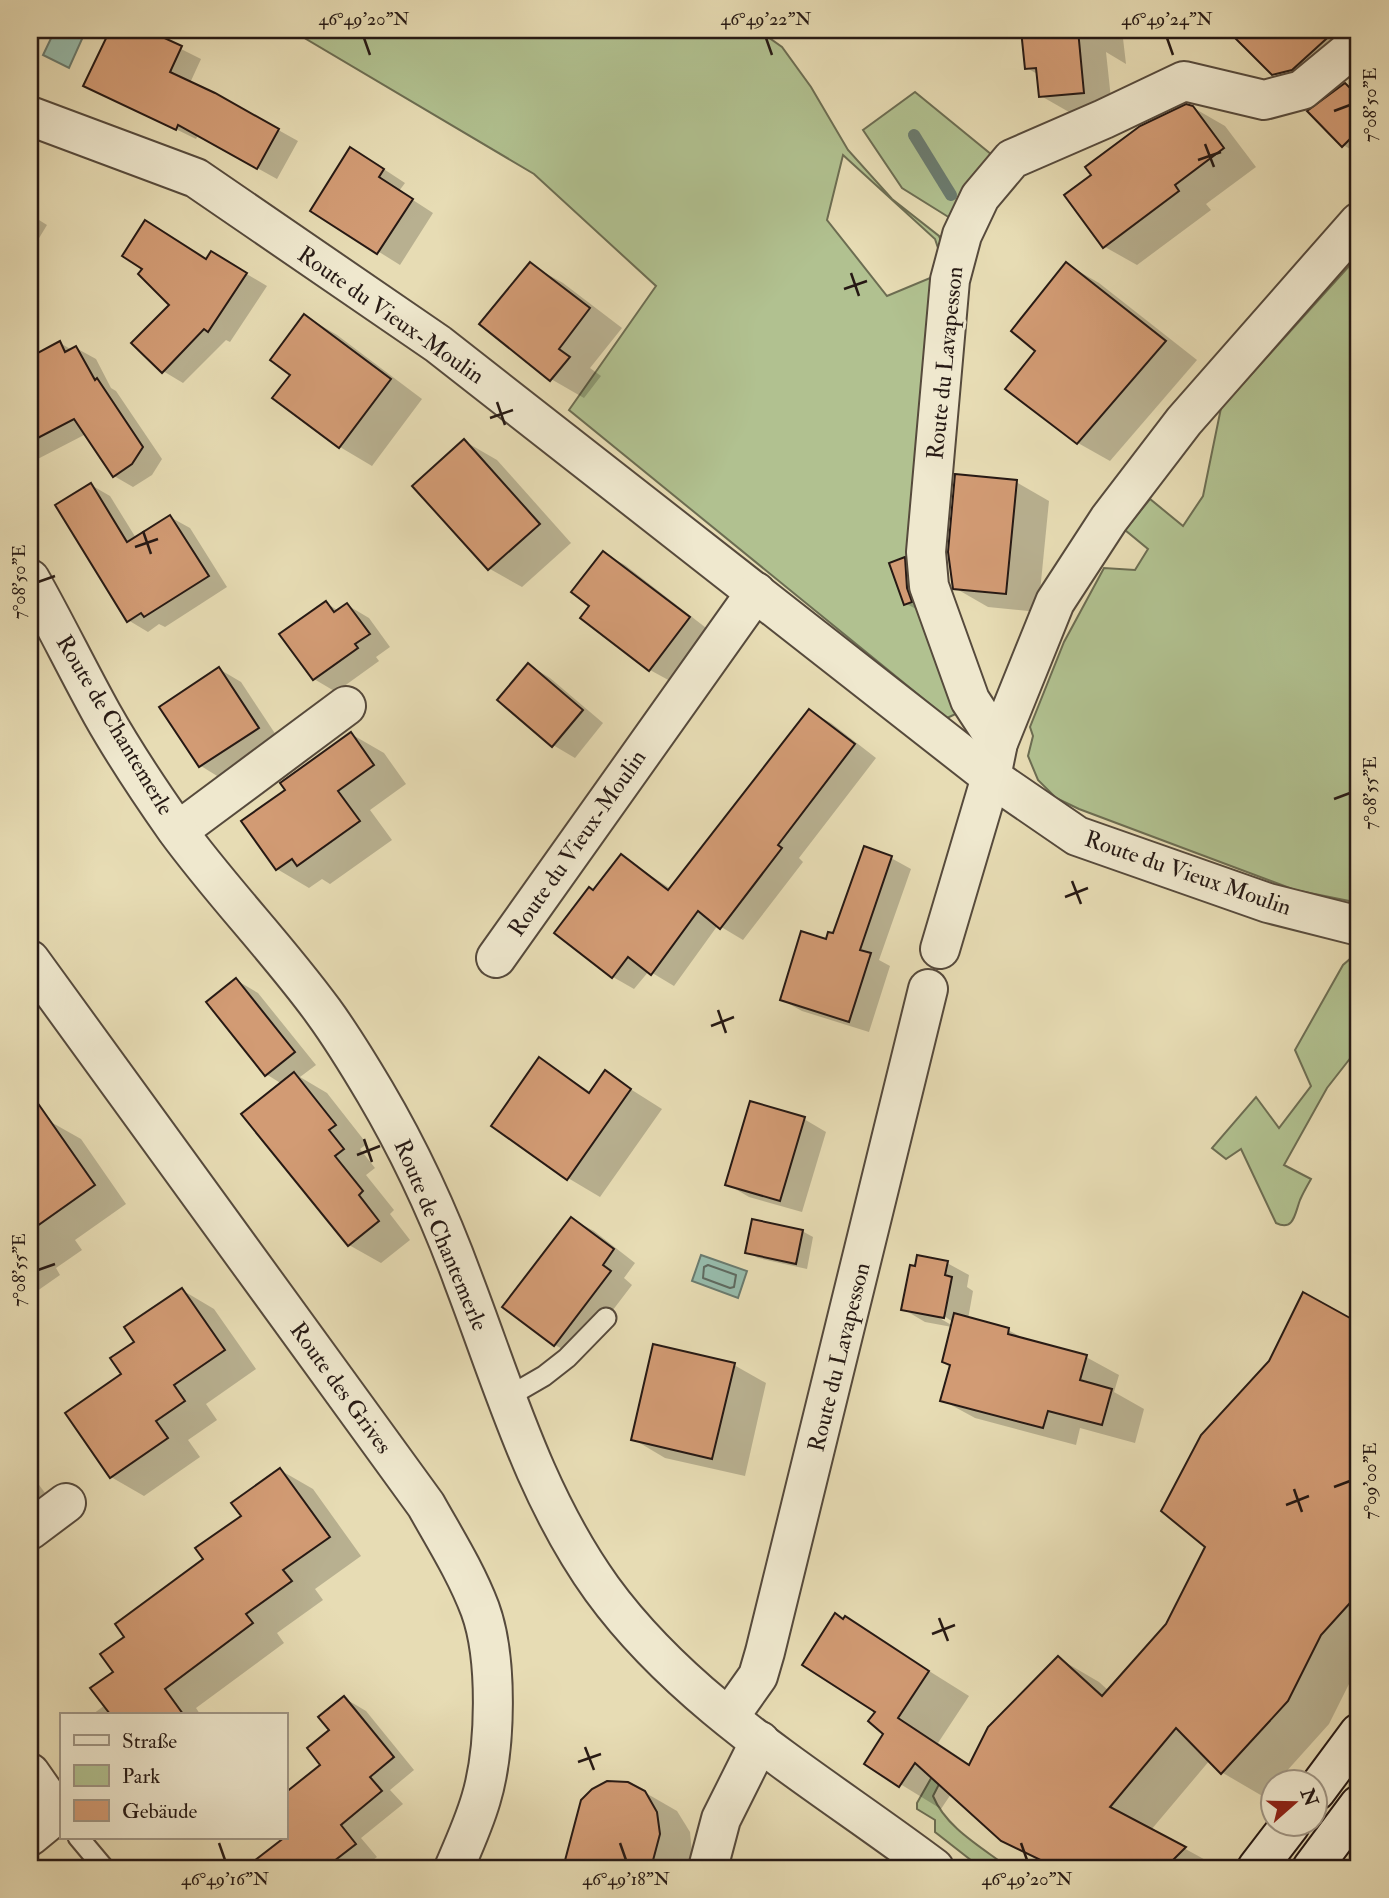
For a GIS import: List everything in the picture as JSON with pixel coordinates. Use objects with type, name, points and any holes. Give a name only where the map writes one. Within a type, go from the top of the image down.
[{"type":"street","name":"Route du Lavapesson","points":[[995,760],[929,586],[926,552],[950,280],[961,235],[980,197],[1012,159],[1184,81],[1264,100],[1302,90],[1359,43]]},
{"type":"street","name":"Route du Vieux-Moulin","points":[[30,116],[196,178],[438,344],[755,592],[995,760]]},
{"type":"street","points":[[940,949],[995,760],[1055,602],[1109,519],[1184,421],[1359,222]]},
{"type":"street","name":"Route de Chantemerle","points":[[30,579],[103,716],[178,831],[324,1012],[385,1110],[424,1183],[445,1232],[524,1448],[546,1495],[603,1590],[664,1661],[729,1717],[934,1868]]},
{"type":"street","name":"Route du Vieux-Moulin","points":[[496,958],[755,592]]},
{"type":"street","points":[[178,831],[346,706]]},
{"type":"street","name":"Route du Vieux Moulin","points":[[995,760],[1077,836],[1268,903],[1359,926]]},
{"type":"street","name":"Route des Grives","points":[[30,960],[426,1505],[463,1570],[480,1611],[489,1644],[492,1689],[490,1742],[482,1796],[454,1868]]},
{"type":"street","name":"Route du Lavapesson","points":[[729,1717],[758,1676],[765,1652],[928,989]]},
{"type":"street","points":[[30,1530],[66,1503]]},
{"type":"street","points":[[1330,1771],[1359,1733]]},
{"type":"street","points":[[708,1868],[721,1819],[760,1741]]},
{"type":"street","points":[[30,1773],[57,1826]]},
{"type":"street","points":[[1312,1868],[1359,1805]]},
{"type":"street","points":[[1257,1868],[1279,1839]]},
{"type":"lane","points":[[506,1398],[559,1364],[606,1318]]},
{"type":"lane","points":[[72,1839],[104,1868]]},
{"type":"green space","points":[[291,30],[758,30],[782,47],[811,87],[848,150],[892,199],[939,236],[945,249],[907,553],[960,712],[947,718],[569,410],[656,286],[534,174]],"holes":[[[843,155],[935,239],[940,254],[935,276],[887,296],[827,220]]]},
{"type":"green space","points":[[915,92],[992,155],[950,218],[902,188],[863,130]]},
{"type":"green space","points":[[1359,255],[1359,903],[1295,890],[1079,809],[1056,798],[1038,780],[1028,756],[1033,736],[1030,727],[1064,642],[1104,568],[1135,570],[1148,549],[1125,530],[1150,499],[1183,526],[1203,496],[1221,408]]},
{"type":"green space","points":[[1359,956],[1359,1047],[1327,1088],[1284,1165],[1311,1179],[1293,1220],[1282,1225],[1276,1223],[1241,1149],[1226,1159],[1212,1148],[1256,1097],[1279,1128],[1311,1086],[1295,1050],[1343,965]]},
{"type":"green space","points":[[946,1752],[953,1757],[933,1796],[956,1828],[1009,1868],[981,1868],[935,1832],[935,1820],[917,1809],[917,1803]]},
{"type":"water","points":[[55,30],[86,30],[69,68],[43,55]]},
{"type":"water","points":[[701,1255],[747,1271],[738,1298],[692,1281]]},
{"type":"building","points":[[110,30],[147,30],[182,46],[170,72],[215,93],[279,129],[257,169],[178,125],[176,130],[83,86]]},
{"type":"building","points":[[1021,30],[1078,30],[1084,93],[1039,97],[1036,68],[1025,69]]},
{"type":"building","points":[[1227,30],[1336,30],[1292,70],[1272,75]]},
{"type":"building","points":[[1345,83],[1359,97],[1359,130],[1342,147],[1307,111]]},
{"type":"building","points":[[1186,104],[1193,106],[1224,148],[1175,185],[1179,191],[1103,248],[1064,195],[1091,175],[1085,167],[1140,126]]},
{"type":"building","points":[[350,147],[384,169],[379,177],[413,199],[377,254],[310,211]]},
{"type":"building","points":[[145,220],[206,259],[211,251],[247,273],[208,332],[204,329],[162,373],[131,343],[169,305],[138,274],[142,269],[122,256]]},
{"type":"building","points":[[530,262],[590,308],[559,349],[570,357],[550,381],[479,324]]},
{"type":"building","points":[[1066,262],[1166,341],[1077,444],[1005,389],[1035,351],[1011,331]]},
{"type":"building","points":[[304,314],[391,379],[339,448],[272,398],[290,375],[270,360]]},
{"type":"building","points":[[60,341],[65,352],[76,346],[95,380],[97,378],[143,447],[132,464],[113,477],[74,419],[30,442],[30,357]]},
{"type":"building","points":[[464,439],[540,524],[488,570],[412,486]]},
{"type":"building","points":[[955,474],[1017,480],[1006,594],[953,589],[948,552]]},
{"type":"building","points":[[91,483],[127,542],[170,515],[209,576],[144,617],[141,613],[127,622],[55,505]]},
{"type":"building","points":[[603,551],[690,617],[649,671],[580,618],[589,606],[571,592]]},
{"type":"building","points":[[905,557],[907,588],[912,602],[904,605],[889,563]]},
{"type":"building","points":[[326,601],[334,612],[347,603],[370,634],[355,644],[358,648],[313,680],[279,634]]},
{"type":"building","points":[[528,663],[583,710],[552,747],[497,700]]},
{"type":"building","points":[[219,667],[259,728],[199,767],[159,707]]},
{"type":"building","points":[[809,709],[855,744],[778,845],[782,848],[720,929],[698,911],[651,975],[628,957],[612,978],[554,933],[589,887],[593,890],[621,854],[668,890]]},
{"type":"building","points":[[351,732],[374,765],[338,791],[360,821],[297,866],[292,859],[276,870],[241,821],[285,790],[280,783]]},
{"type":"building","points":[[864,846],[892,856],[860,950],[871,953],[849,1022],[780,1000],[801,931],[826,939],[828,932],[833,933]]},
{"type":"building","points":[[236,978],[295,1052],[265,1076],[206,1002]]},
{"type":"building","points":[[539,1057],[589,1093],[605,1070],[631,1089],[567,1180],[491,1126]]},
{"type":"building","points":[[294,1072],[336,1125],[329,1130],[344,1149],[335,1156],[363,1191],[359,1195],[379,1221],[348,1246],[241,1114]]},
{"type":"building","points":[[30,1092],[95,1185],[30,1231]]},
{"type":"building","points":[[750,1101],[805,1117],[780,1201],[725,1185]]},
{"type":"building","points":[[571,1217],[614,1249],[603,1265],[611,1271],[554,1346],[502,1307]]},
{"type":"building","points":[[752,1219],[803,1230],[796,1264],[745,1253]]},
{"type":"building","points":[[917,1255],[948,1261],[945,1275],[952,1277],[944,1318],[901,1310],[910,1265],[915,1266]]},
{"type":"building","points":[[182,1288],[225,1350],[174,1385],[185,1401],[156,1421],[168,1438],[110,1478],[65,1413],[121,1374],[110,1358],[134,1342],[124,1327]]},
{"type":"building","points":[[1303,1292],[1359,1323],[1359,1593],[1321,1635],[1288,1701],[1221,1774],[1176,1728],[1110,1807],[1186,1847],[1165,1868],[1057,1868],[1001,1841],[915,1763],[899,1787],[864,1764],[883,1734],[868,1721],[875,1712],[802,1665],[835,1613],[843,1619],[845,1616],[929,1671],[898,1718],[969,1765],[988,1727],[1058,1656],[1102,1696],[1166,1624],[1205,1547],[1161,1511],[1201,1435],[1269,1361]]},
{"type":"building","points":[[954,1313],[1009,1328],[1008,1334],[1087,1355],[1080,1380],[1112,1389],[1102,1425],[1048,1411],[1043,1428],[940,1401],[950,1365],[942,1362]]},
{"type":"building","points":[[653,1344],[735,1363],[712,1459],[631,1440]]},
{"type":"building","points":[[280,1468],[330,1537],[283,1570],[292,1581],[246,1614],[253,1623],[165,1689],[182,1713],[109,1713],[90,1688],[113,1672],[100,1654],[124,1637],[115,1624],[203,1559],[195,1548],[241,1516],[231,1503]]},
{"type":"building","points":[[344,1696],[394,1757],[370,1777],[382,1791],[341,1825],[356,1844],[325,1868],[245,1868],[282,1839],[287,1839],[287,1791],[320,1765],[307,1748],[329,1730],[318,1717]]},
{"type":"building","points":[[607,1781],[628,1782],[645,1791],[657,1812],[660,1834],[651,1868],[563,1868],[581,1800],[592,1789]]},
{"type":"waterway","points":[[914,135],[951,195]]}]
